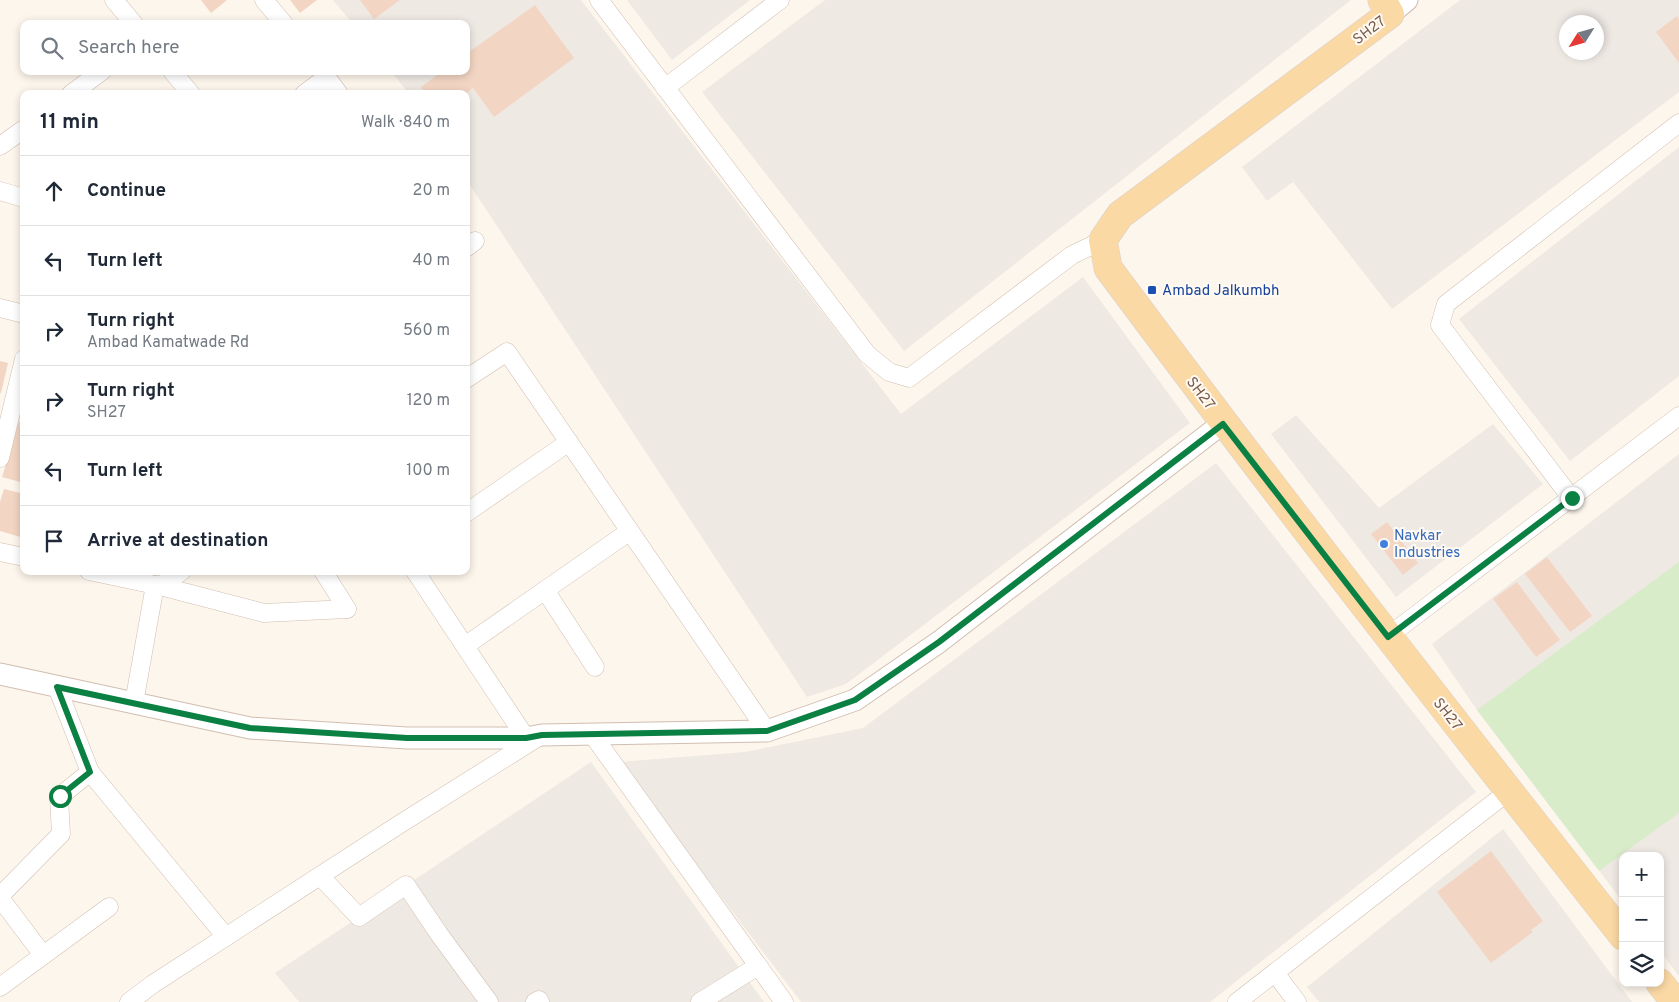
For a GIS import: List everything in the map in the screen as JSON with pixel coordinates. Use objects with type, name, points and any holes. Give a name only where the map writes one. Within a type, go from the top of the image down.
[{"type":"main road","name":"SH27","points":[[1393,5],[1120,215],[1102,240],[1108,268],[1223,424],[1619,931]]},
{"type":"main road","points":[[1663,987],[1675,1002]]},
{"type":"street","points":[[114,0],[131,20]]},
{"type":"street","points":[[264,0],[281,20]]},
{"type":"street","points":[[599,0],[867,354],[889,372],[909,378],[1072,255],[1102,240]]},
{"type":"street","points":[[665,88],[780,0]]},
{"type":"street","points":[[77,90],[97,75]]},
{"type":"street","points":[[175,75],[187,90]]},
{"type":"street","points":[[308,90],[323,75]]},
{"type":"street","points":[[325,75],[336,90]]},
{"type":"street","points":[[1572,498],[1440,325],[1446,304],[1679,123]]},
{"type":"street","points":[[0,146],[20,132]]},
{"type":"street","points":[[0,191],[20,197]]},
{"type":"street","points":[[0,308],[20,313]]},
{"type":"street","points":[[470,376],[507,352],[767,731]]},
{"type":"street","points":[[0,458],[20,376]]},
{"type":"street","points":[[1388,637],[1679,416]]},
{"type":"street","points":[[0,674],[250,728],[407,738],[767,731],[855,700],[939,642],[1223,424]]},
{"type":"street","points":[[470,510],[570,442]]},
{"type":"street","points":[[465,646],[630,531]]},
{"type":"street","points":[[0,552],[20,556]]},
{"type":"street","points":[[107,575],[264,613],[348,609],[326,575]]},
{"type":"street","points":[[134,703],[157,586],[175,575]]},
{"type":"street","points":[[418,575],[465,646],[534,736]]},
{"type":"street","points":[[545,590],[595,667]]},
{"type":"street","points":[[57,687],[90,772],[226,937]]},
{"type":"street","points":[[592,734],[784,1002]]},
{"type":"street","points":[[129,1002],[534,736]]},
{"type":"street","points":[[43,955],[0,897],[61,834],[60,796],[90,772]]},
{"type":"street","points":[[1238,1002],[1509,791]]},
{"type":"street","points":[[320,876],[359,917],[406,885],[438,934],[489,1002]]},
{"type":"street","points":[[0,987],[109,907]]},
{"type":"street","points":[[700,1002],[758,966]]},
{"type":"street","points":[[1275,972],[1297,1002]]},
{"type":"street","points":[[535,1002],[539,1000],[540,1002]]},
{"type":"shaded area","points":[[333,0],[581,0],[901,414],[1083,277],[1190,423],[846,684],[807,697],[470,185],[470,90],[406,90],[394,75],[470,75],[470,20],[350,20]]},
{"type":"shaded area","points":[[627,0],[750,0],[672,60]]},
{"type":"shaded area","points":[[825,0],[1351,0],[904,351],[702,92]]},
{"type":"shaded area","points":[[1460,0],[1679,0],[1679,92],[1392,309],[1293,182],[1267,201],[1242,167]]},
{"type":"shaded area","points":[[1679,147],[1679,376],[1570,461],[1459,319]]},
{"type":"shaded area","points":[[1296,415],[1379,508],[1493,424],[1543,484],[1396,597],[1271,434]]},
{"type":"shaded area","points":[[1679,454],[1679,976],[1664,956],[1664,852],[1619,852],[1619,897],[1477,710],[1432,644]]},
{"type":"shaded area","points":[[1216,463],[1476,792],[1210,1002],[801,1002],[619,762],[745,752],[863,728]]},
{"type":"shaded area","points":[[591,762],[764,1002],[299,1002],[275,973]]},
{"type":"shaded area","points":[[1503,829],[1632,1002],[1319,1002],[1307,987]]},
{"type":"green space","points":[[1679,562],[1679,813],[1625,852],[1619,852],[1619,856],[1599,871],[1477,710]]},
{"type":"building","points":[[201,0],[227,0],[211,13]]},
{"type":"building","points":[[290,0],[317,0],[300,13]]},
{"type":"building","points":[[360,0],[400,0],[374,19]]},
{"type":"building","points":[[535,5],[574,58],[494,117],[473,88],[470,90],[423,90],[421,87],[438,75],[470,75],[470,51]]},
{"type":"building","points":[[1677,16],[1679,19],[1679,63],[1656,32]]},
{"type":"building","points":[[0,361],[8,363],[1,393],[0,393]]},
{"type":"building","points":[[19,422],[20,422],[20,482],[2,477]]},
{"type":"building","points":[[4,489],[20,493],[20,537],[0,531],[0,502]]},
{"type":"building","points":[[1387,522],[1418,563],[1403,575],[1371,534]]},
{"type":"building","points":[[1547,557],[1592,616],[1570,632],[1525,574]]},
{"type":"building","points":[[1517,582],[1560,640],[1536,657],[1493,599]]},
{"type":"building","points":[[1491,851],[1543,921],[1531,930],[1533,932],[1491,963],[1437,892]]},
{"type":"place","name":"Ambad Jalkumbh","points":[[1152,290]]},
{"type":"place","name":"Navkar Industries","points":[[1384,544]]},
{"type":"route","points":[[60,796],[90,772],[57,687],[250,728],[407,738],[526,738],[542,735],[767,731],[855,700],[939,642],[1223,424],[1388,637],[1572,498]]}]
